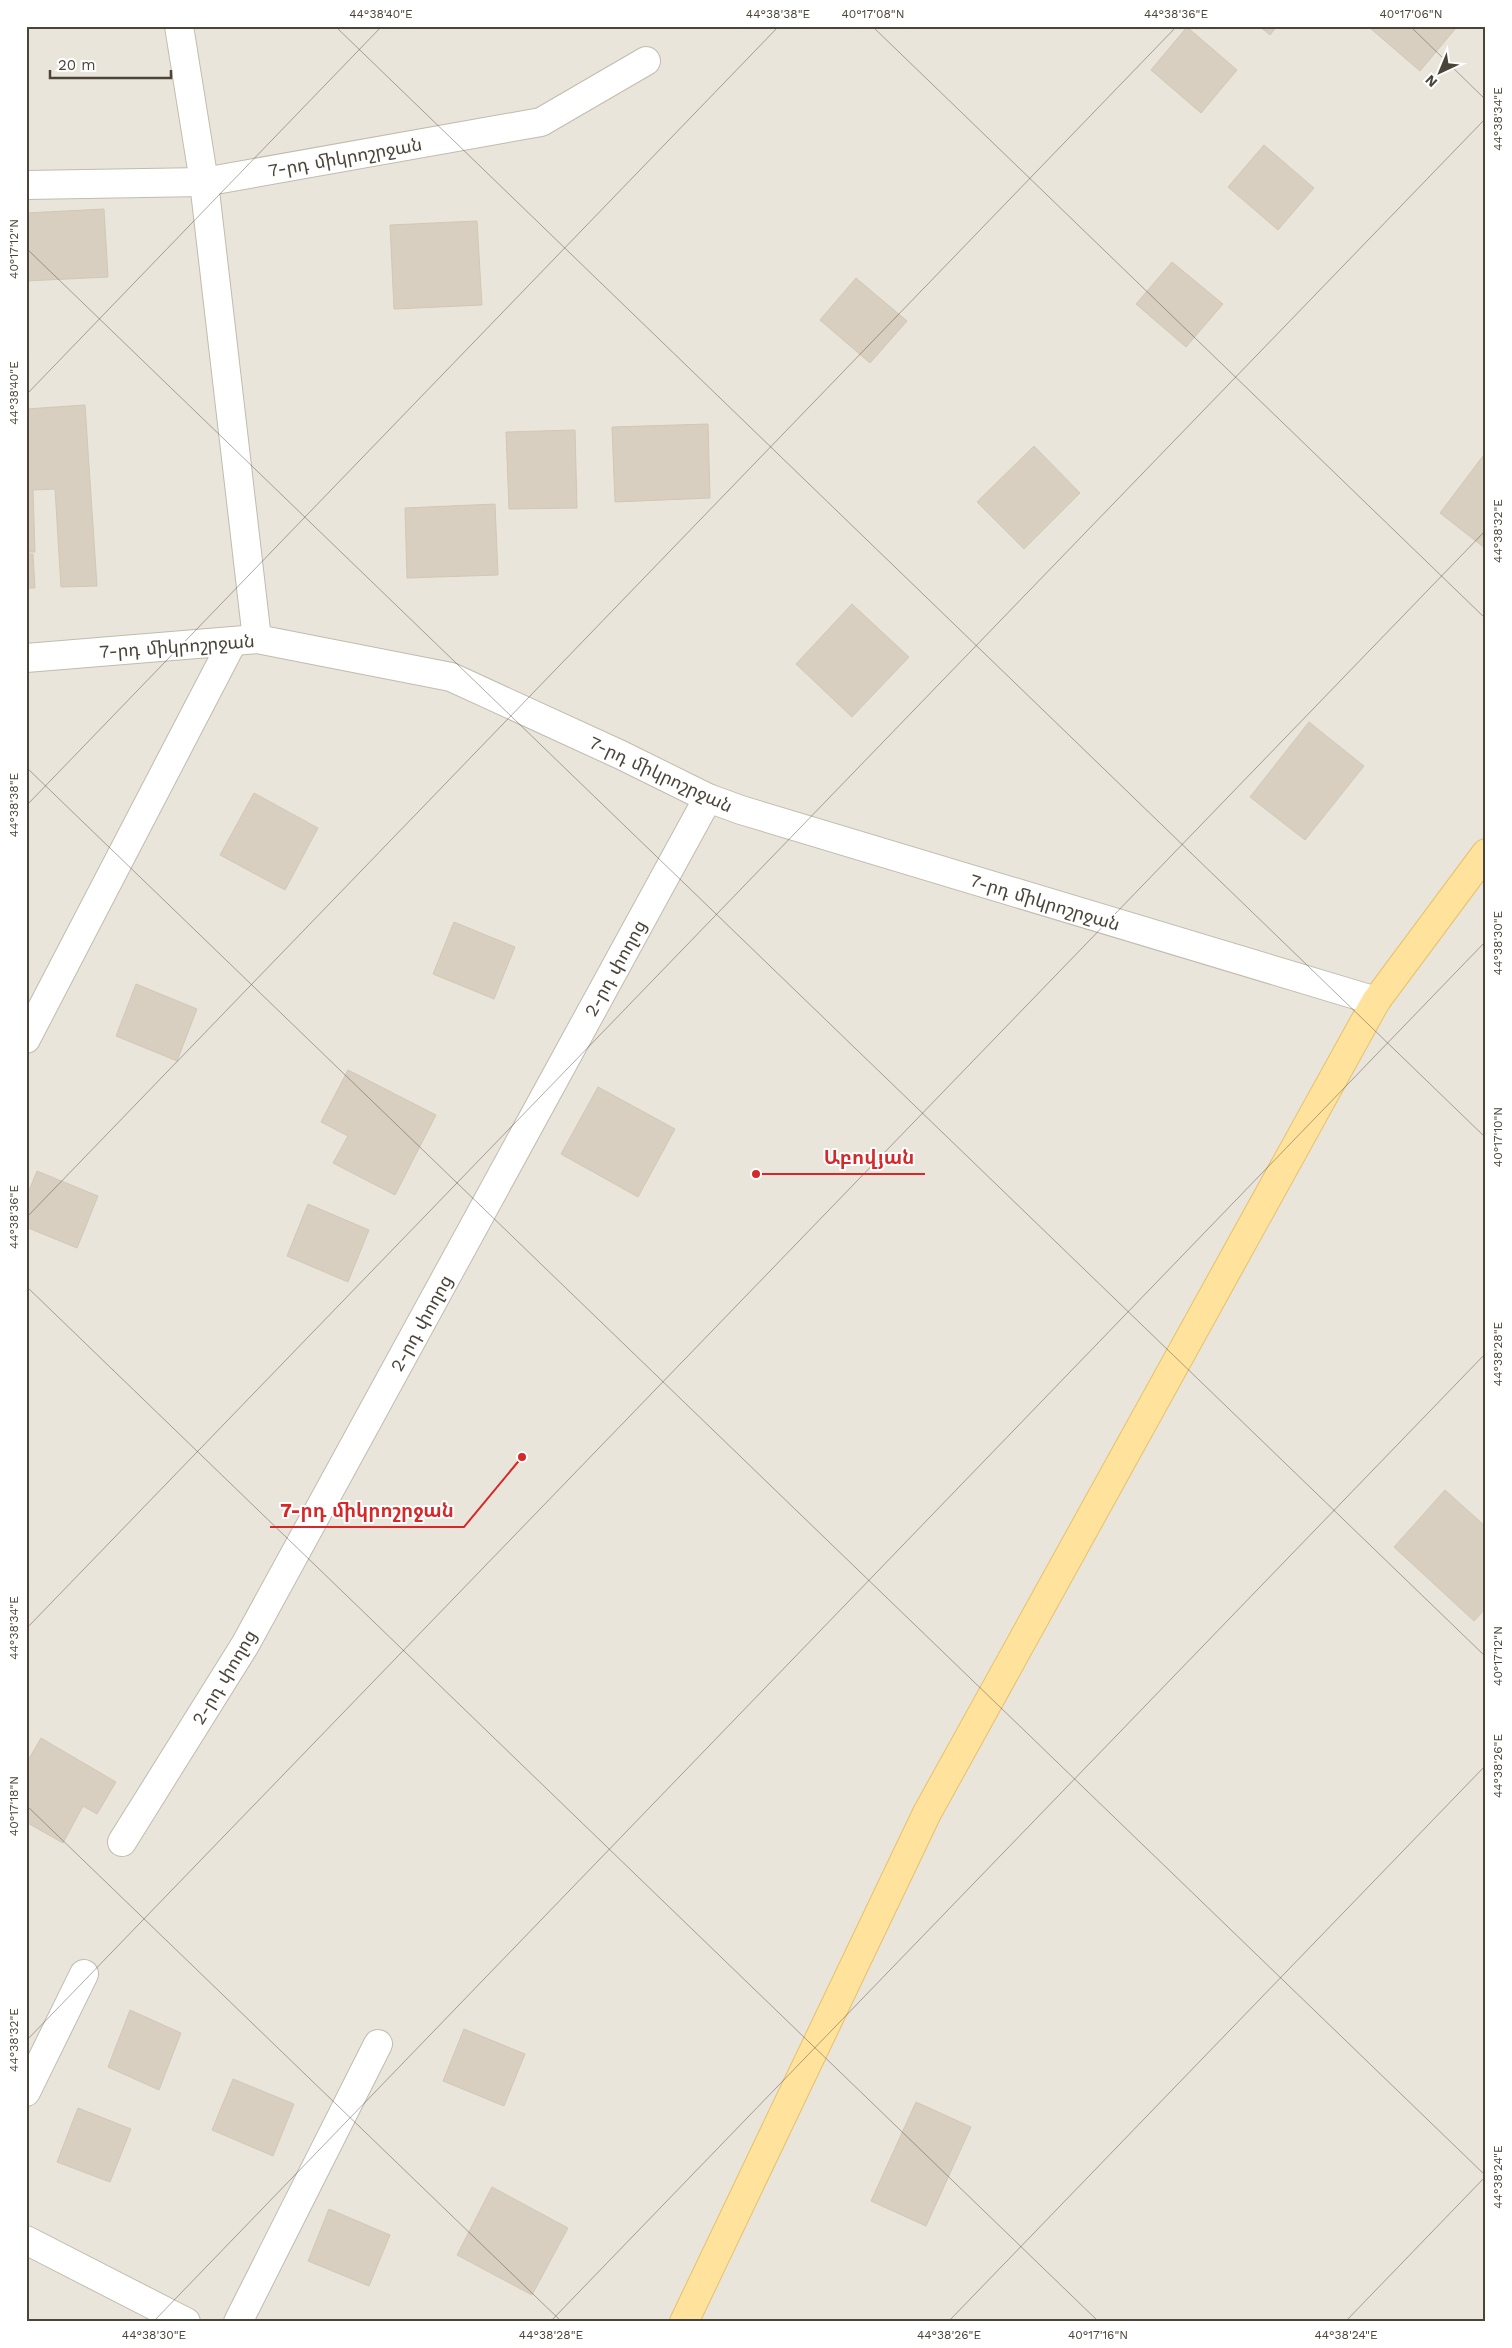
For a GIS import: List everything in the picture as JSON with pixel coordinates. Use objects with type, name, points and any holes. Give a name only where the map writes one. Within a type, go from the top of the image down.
[{"type":"main road","points":[[684,2322],[927,1813],[1376,1001],[1486,853]]},
{"type":"street","points":[[26,1040],[245,640],[204,182],[179,26]]},
{"type":"street","name":"7-րդ միկրոշրջան","points":[[26,185],[204,182],[541,122],[646,62]]},
{"type":"street","name":"7-րդ միկրոշրջան","points":[[26,658],[245,640],[451,677],[621,754],[708,798],[741,810],[1376,1001]]},
{"type":"street","name":"2-րդ փողոց","points":[[122,1842],[245,1645],[708,798]]},
{"type":"street","points":[[26,2092],[84,1974]]},
{"type":"street","points":[[238,2322],[378,2044]]},
{"type":"street","points":[[26,2240],[186,2322]]},
{"type":"shaded area","points":[[26,26],[1486,26],[1486,2322],[26,2322]]},
{"type":"building","points":[[1259,26],[1277,26],[1270,35]]},
{"type":"building","points":[[1371,26],[1454,26],[1456,28],[1420,71],[1370,28]]},
{"type":"building","points":[[1187,27],[1237,70],[1201,113],[1151,70]]},
{"type":"building","points":[[1264,145],[1314,188],[1278,230],[1228,187]]},
{"type":"building","points":[[104,209],[108,277],[26,281],[26,213]]},
{"type":"building","points":[[477,221],[482,305],[394,309],[390,225]]},
{"type":"building","points":[[1172,262],[1223,304],[1186,347],[1136,304]]},
{"type":"building","points":[[856,278],[907,321],[870,363],[820,320]]},
{"type":"building","points":[[85,405],[97,586],[61,587],[55,489],[33,490],[35,552],[26,552],[26,409]]},
{"type":"building","points":[[708,424],[710,498],[615,502],[612,427]]},
{"type":"building","points":[[575,430],[577,508],[509,509],[506,432]]},
{"type":"building","points":[[1034,446],[1080,493],[1024,549],[977,502]]},
{"type":"building","points":[[1486,452],[1486,549],[1440,513]]},
{"type":"building","points":[[495,504],[498,575],[407,578],[405,508]]},
{"type":"building","points":[[26,554],[33,554],[35,588],[26,588]]},
{"type":"building","points":[[852,604],[909,657],[852,717],[796,664]]},
{"type":"building","points":[[1309,722],[1364,766],[1305,840],[1250,797]]},
{"type":"building","points":[[254,793],[318,828],[285,890],[220,855]]},
{"type":"building","points":[[454,922],[515,947],[494,999],[433,974]]},
{"type":"building","points":[[136,984],[197,1009],[177,1061],[116,1036]]},
{"type":"building","points":[[348,1070],[436,1115],[395,1195],[333,1163],[348,1136],[321,1122]]},
{"type":"building","points":[[598,1087],[675,1129],[638,1197],[561,1154]]},
{"type":"building","points":[[37,1171],[98,1196],[77,1248],[26,1227],[26,1198]]},
{"type":"building","points":[[308,1204],[369,1230],[348,1282],[287,1256]]},
{"type":"building","points":[[1445,1490],[1486,1527],[1486,1608],[1474,1621],[1394,1547]]},
{"type":"building","points":[[41,1738],[116,1782],[97,1814],[83,1806],[63,1843],[26,1822],[26,1764]]},
{"type":"building","points":[[130,2010],[181,2033],[159,2090],[108,2067]]},
{"type":"building","points":[[464,2029],[525,2054],[504,2106],[443,2081]]},
{"type":"building","points":[[233,2079],[294,2104],[273,2156],[212,2130]]},
{"type":"building","points":[[916,2102],[971,2127],[926,2226],[871,2201]]},
{"type":"building","points":[[78,2108],[131,2129],[110,2182],[57,2162]]},
{"type":"building","points":[[492,2187],[568,2228],[532,2295],[457,2255]]},
{"type":"building","points":[[329,2209],[390,2235],[369,2286],[308,2261]]},
{"type":"place","name":"Աբովյան","points":[[756,1174]]},
{"type":"place","name":"7-րդ միկրոշրջան","points":[[522,1457]]}]
